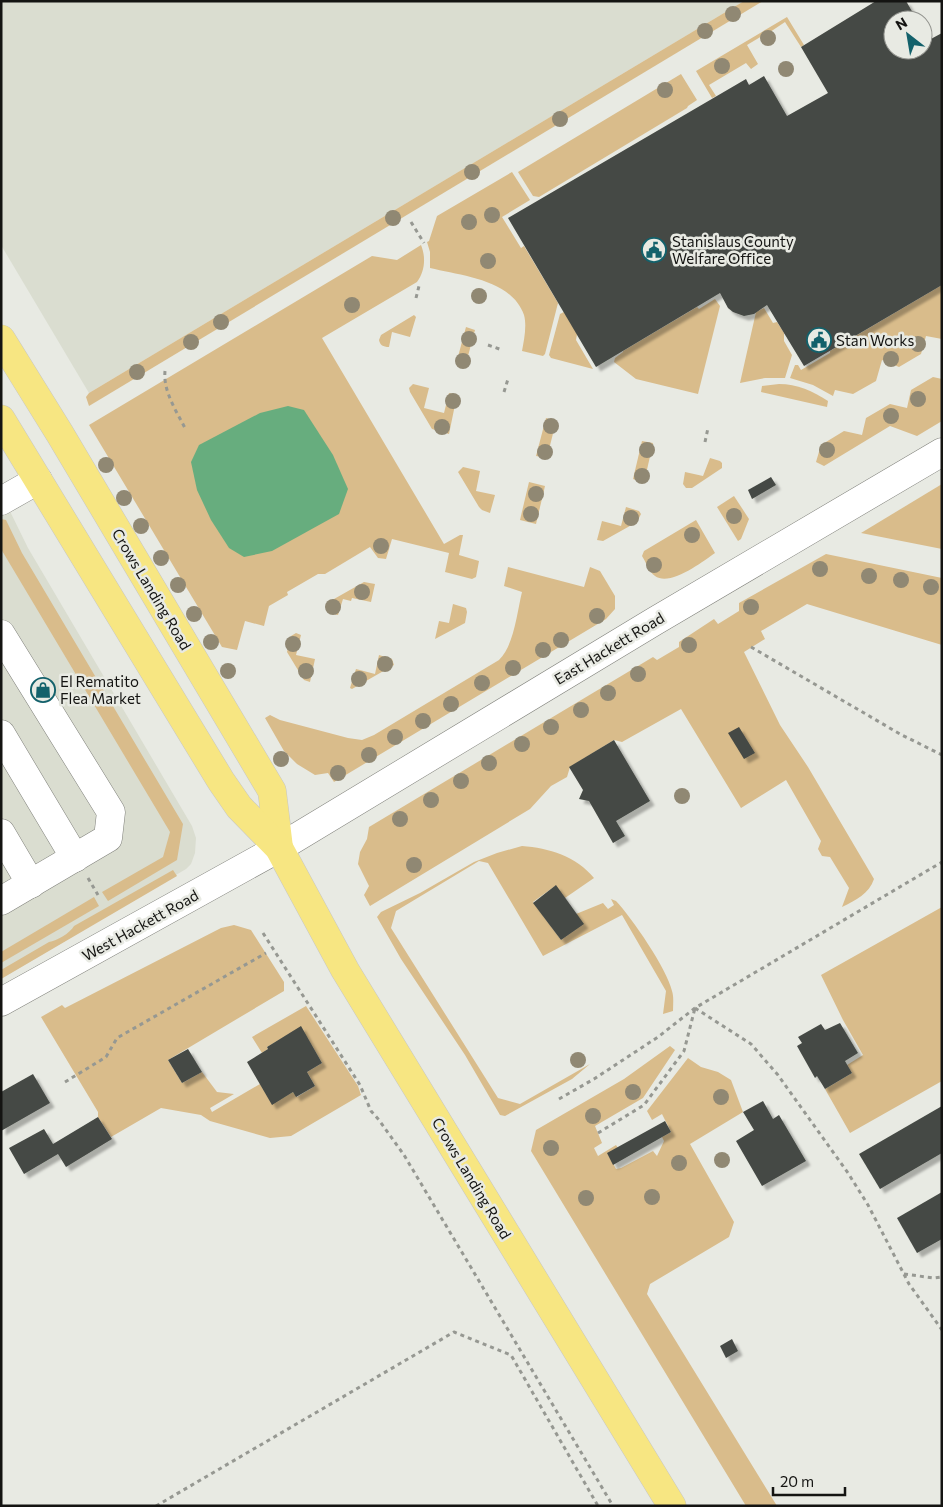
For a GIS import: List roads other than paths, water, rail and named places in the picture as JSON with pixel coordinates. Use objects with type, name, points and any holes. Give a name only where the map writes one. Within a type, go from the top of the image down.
[{"type":"main road","name":"Crows Landing Road","points":[[1,339],[60,434],[272,791],[278,848]]},
{"type":"main road","name":"Crows Landing Road","points":[[1,418],[226,787],[239,807],[278,848],[345,970],[672,1506]]},
{"type":"street","name":"East Hackett Road","points":[[278,848],[655,621],[942,452]]},
{"type":"street","points":[[1,501],[38,480]]},
{"type":"street","points":[[1,634],[111,812],[108,838],[1,901]]},
{"type":"street","points":[[1,734],[75,858]]},
{"type":"street","points":[[1,833],[31,884]]},
{"type":"street","name":"West Hackett Road","points":[[1,1002],[278,848]]},
{"type":"place","name":"Stanislaus County Welfare Office","points":[[654,250]]},
{"type":"place","name":"Stan Works","points":[[819,340]]},
{"type":"place","name":"El Rematito Flea Market","points":[[43,690]]}]
